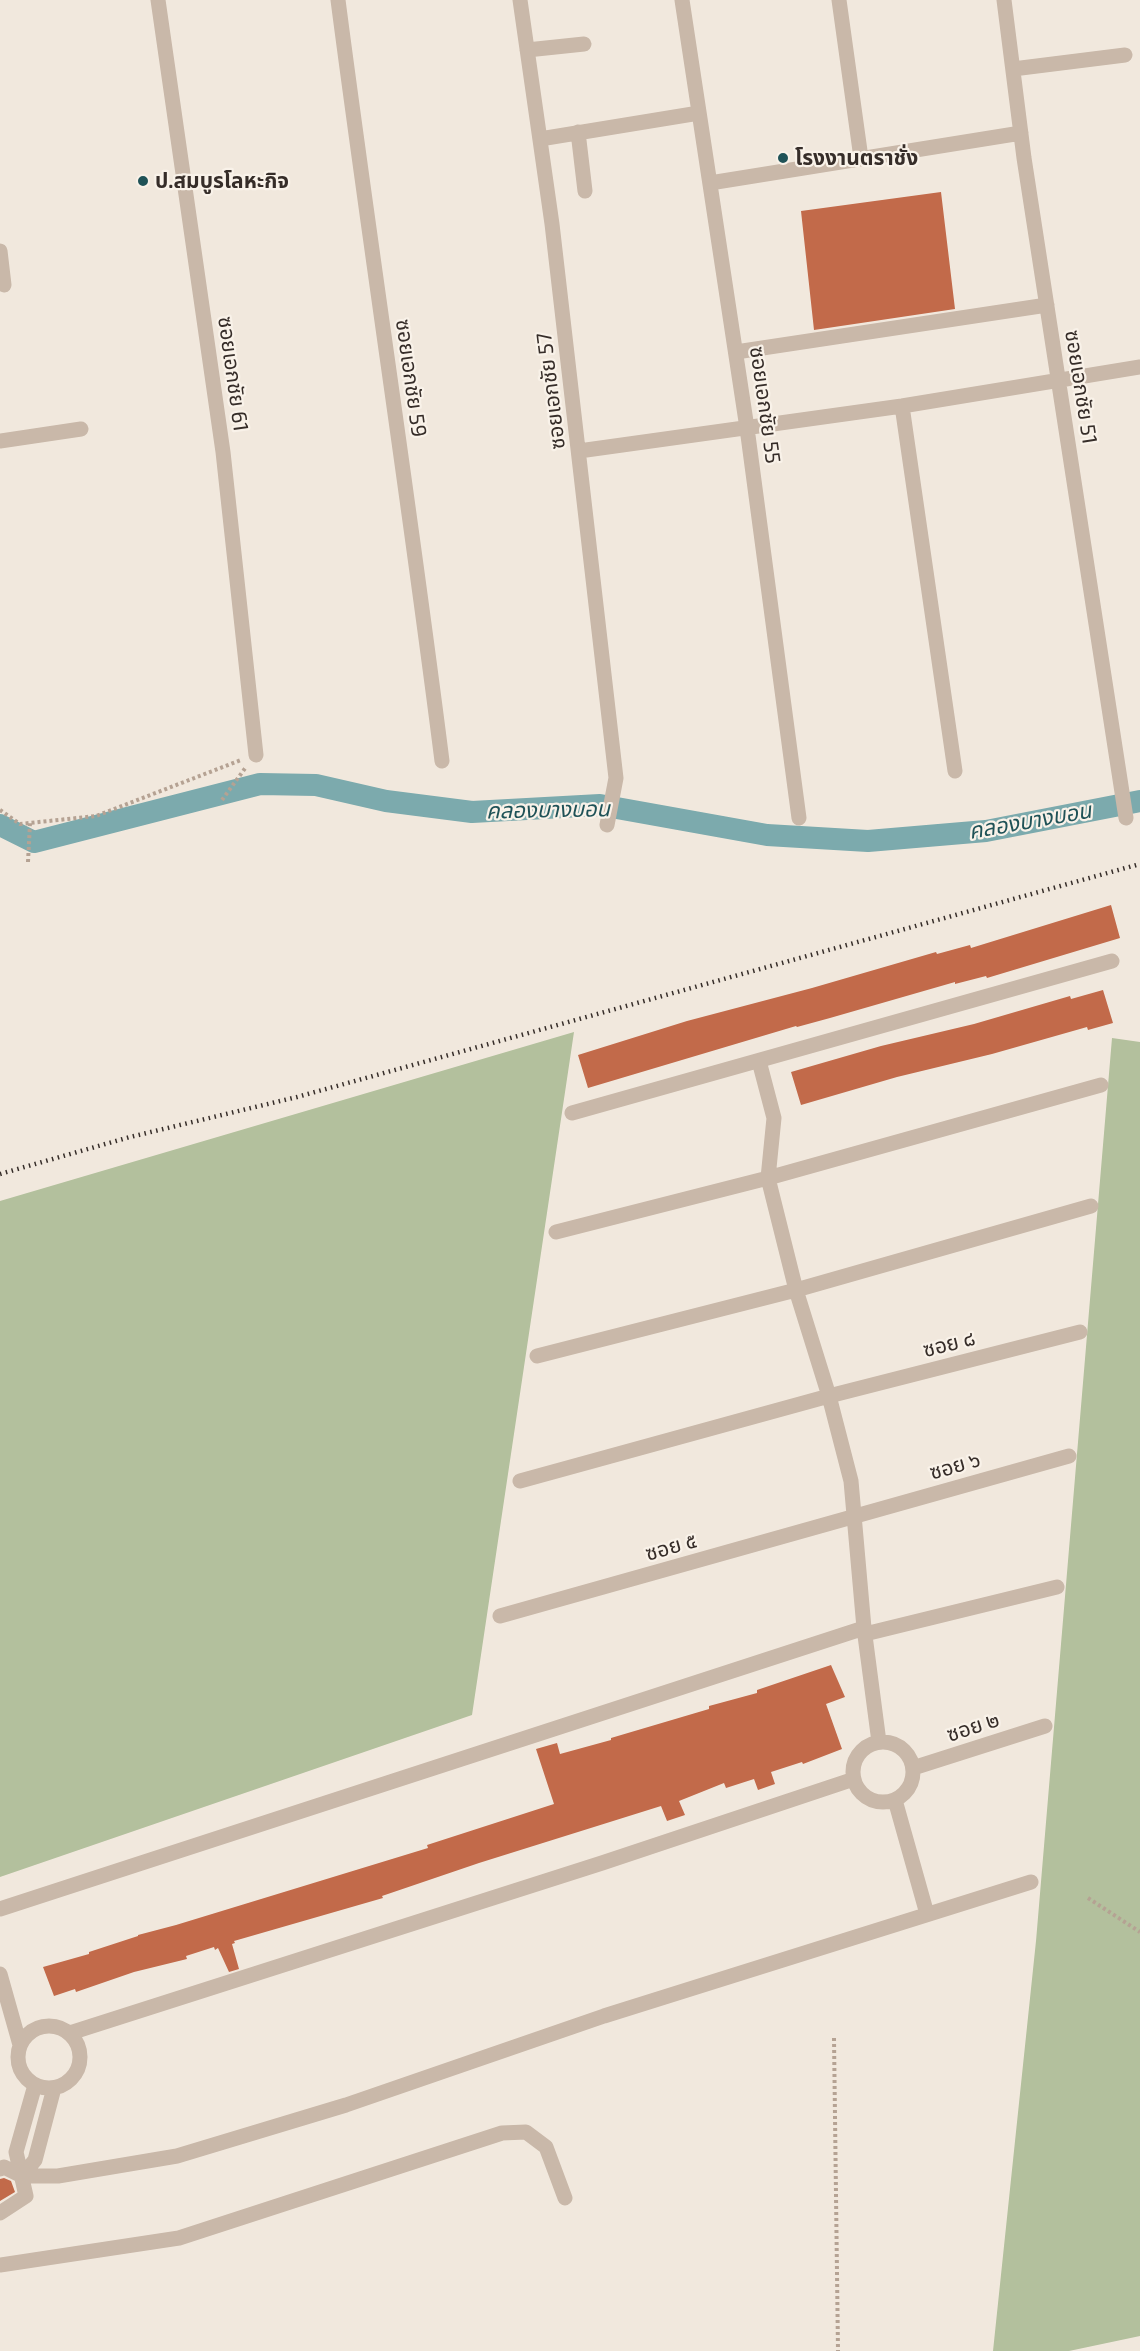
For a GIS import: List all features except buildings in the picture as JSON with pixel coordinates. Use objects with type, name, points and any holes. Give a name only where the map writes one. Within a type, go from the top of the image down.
[{"type":"street","name":"ซอยเอกชัย 61","points":[[158,0],[224,452],[256,755]]},
{"type":"street","name":"ซอยเอกชัย 59","points":[[338,0],[421,592],[442,761]]},
{"type":"street","name":"ซอยเอกชัย 57","points":[[520,0],[552,224],[616,778],[606,825]]},
{"type":"street","name":"ซอยเอกชัย 55","points":[[682,0],[747,428],[800,818]]},
{"type":"street","points":[[839,0],[861,158]]},
{"type":"street","name":"ซอยเอกชัย 51","points":[[1004,0],[1021,133],[1126,818]]},
{"type":"street","points":[[527,50],[584,44]]},
{"type":"street","points":[[1013,69],[1125,55]]},
{"type":"street","points":[[540,139],[699,113]]},
{"type":"street","points":[[578,132],[585,191]]},
{"type":"street","points":[[710,183],[1021,133]]},
{"type":"street","points":[[0,251],[4,285]]},
{"type":"street","points":[[736,352],[1047,305]]},
{"type":"street","points":[[579,451],[902,406],[1140,367]]},
{"type":"street","points":[[902,406],[955,771]]},
{"type":"street","points":[[0,441],[81,429]]},
{"type":"street","points":[[572,1113],[1112,961]]},
{"type":"street","points":[[759,1061],[774,1118],[768,1178],[796,1290],[829,1396],[851,1481],[864,1631],[879,1742]]},
{"type":"street","points":[[556,1232],[768,1178],[1101,1085]]},
{"type":"street","points":[[537,1356],[796,1290],[1091,1206]]},
{"type":"street","name":"ซอย ๘","points":[[520,1481],[829,1396],[1080,1332]]},
{"type":"street","name":"ซอย ๖","points":[[853,1517],[1069,1456]]},
{"type":"street","name":"ซอย ๕","points":[[500,1616],[853,1517]]},
{"type":"street","points":[[0,1909],[864,1631],[1057,1587]]},
{"type":"street","name":"ซอย ๒","points":[[914,1768],[1045,1726]]},
{"type":"street","points":[[879,1742],[895,1744],[904,1749],[914,1768],[909,1788],[895,1800],[882,1802],[872,1799],[863,1794],[854,1779],[853,1763],[858,1755],[865,1748],[879,1742]]},
{"type":"street","points":[[70,2033],[602,1863],[854,1779]]},
{"type":"street","points":[[895,1800],[927,1914]]},
{"type":"street","points":[[0,2169],[4,2167],[22,2176],[58,2176],[177,2156],[346,2105],[604,2016],[1030,1882]]},
{"type":"street","points":[[0,1974],[20,2045]]},
{"type":"street","points":[[39,2026],[61,2027],[77,2040],[80,2050],[78,2069],[69,2082],[54,2088],[34,2085],[21,2072],[17,2061],[20,2045],[29,2031],[39,2026]]},
{"type":"street","points":[[0,2213],[26,2196],[16,2152],[34,2085]]},
{"type":"street","points":[[22,2176],[35,2160],[54,2088]]},
{"type":"street","points":[[0,2265],[179,2238],[502,2133],[526,2132],[546,2147],[565,2198]]},
{"type":"path","points":[[222,800],[256,755]]},
{"type":"path","points":[[0,810],[20,824],[96,816],[256,755]]},
{"type":"path","points":[[28,862],[30,823]]},
{"type":"path","points":[[1088,1899],[1140,1932]]},
{"type":"path","points":[[834,2038],[838,2351]]},
{"type":"green space","points":[[574,1032],[472,1715],[0,1877],[0,1201]]},
{"type":"green space","points":[[1112,1038],[1140,1042],[1140,2336],[1069,2351],[993,2351],[1036,1941]]},
{"type":"waterway","name":"คลองบางบอน","points":[[0,825],[34,842],[260,784],[316,785],[386,801],[472,812],[600,805],[767,835],[868,841],[986,831],[1140,801]]},
{"type":"railway","points":[[0,1174],[130,1137],[297,1097],[1140,864]]},
{"type":"place","name":"โรงงานตราชั่ง","points":[[783,158]]},
{"type":"place","name":"ป.สมบูรโลหะกิจ","points":[[143,181]]}]
